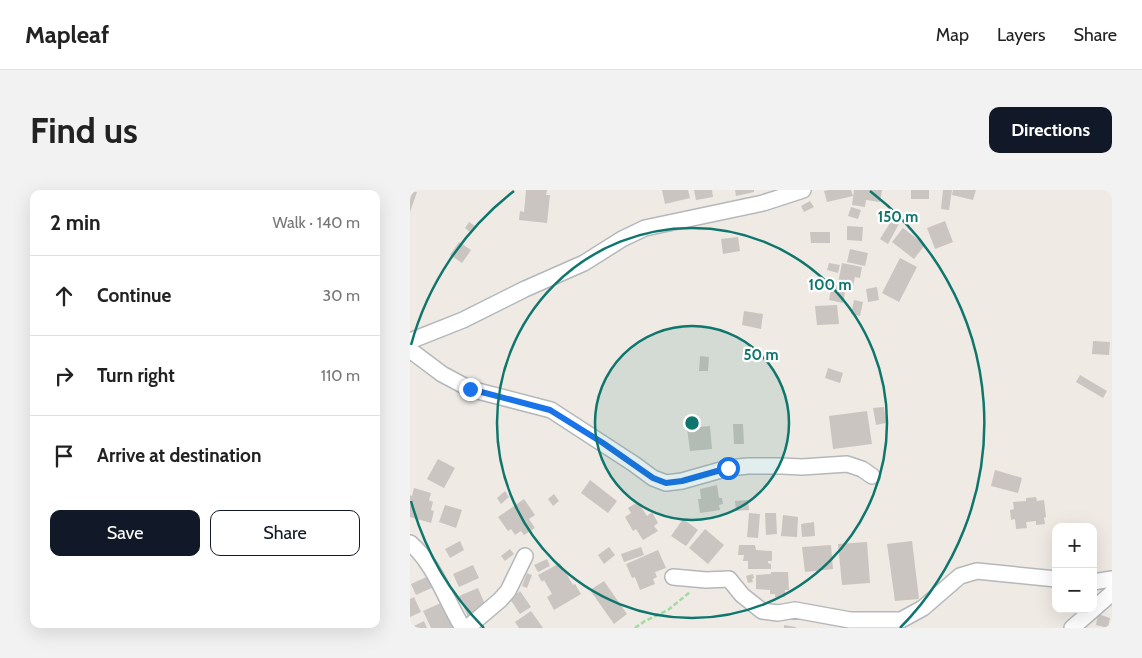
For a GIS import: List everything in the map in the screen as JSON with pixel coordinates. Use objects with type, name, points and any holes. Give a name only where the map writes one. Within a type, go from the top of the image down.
[{"type":"street","points":[[410,341],[463,320],[525,289],[584,263],[622,239],[645,228],[762,203],[803,190]]},
{"type":"street","points":[[410,350],[442,374],[470,389],[550,410],[603,443],[653,478],[666,483],[682,481],[728,468],[748,466],[802,467],[847,464],[872,476]]},
{"type":"street","points":[[410,543],[423,556],[436,577],[453,612],[465,628],[500,600],[508,591],[525,556]]},
{"type":"street","points":[[673,578],[729,579],[742,595],[762,611],[778,613],[794,610],[850,620],[901,620],[923,608],[960,576],[977,571],[1052,579]]},
{"type":"street","points":[[1097,581],[1112,579]]},
{"type":"street","points":[[1072,628],[1112,594]]},
{"type":"path","points":[[635,628],[668,610],[706,580]]},
{"type":"building","points":[[410,190],[417,192],[410,212]]},
{"type":"building","points":[[526,190],[547,190],[546,195],[550,195],[547,223],[519,220],[520,211],[524,212]]},
{"type":"building","points":[[662,190],[688,190],[690,198],[665,204]]},
{"type":"building","points":[[694,190],[712,190],[713,197],[696,200]]},
{"type":"building","points":[[735,190],[754,190],[754,192],[736,196]]},
{"type":"building","points":[[851,190],[853,196],[827,202],[824,191]]},
{"type":"building","points":[[854,190],[882,190],[880,202],[866,200],[865,207],[852,205]]},
{"type":"building","points":[[911,190],[929,190],[929,199],[911,199]]},
{"type":"building","points":[[943,190],[952,190],[949,210],[941,209]]},
{"type":"building","points":[[953,190],[976,190],[973,200],[952,195]]},
{"type":"building","points":[[810,201],[814,207],[804,212],[801,206]]},
{"type":"building","points":[[851,207],[861,210],[858,219],[848,216]]},
{"type":"building","points":[[893,218],[900,222],[888,244],[880,239]]},
{"type":"building","points":[[945,221],[953,242],[935,249],[927,228]]},
{"type":"building","points":[[469,222],[475,226],[470,232],[465,228]]},
{"type":"building","points":[[847,226],[863,227],[862,241],[847,240]]},
{"type":"building","points":[[903,228],[925,245],[914,259],[892,242]]},
{"type":"building","points":[[810,232],[830,232],[830,243],[811,243]]},
{"type":"building","points":[[738,237],[740,251],[723,254],[721,239]]},
{"type":"building","points":[[459,242],[471,250],[462,263],[450,255]]},
{"type":"building","points":[[850,249],[868,253],[865,266],[847,262]]},
{"type":"building","points":[[900,258],[917,267],[899,302],[882,293]]},
{"type":"building","points":[[829,263],[840,265],[838,273],[827,270]]},
{"type":"building","points":[[842,263],[862,267],[860,278],[855,277],[853,286],[838,283]]},
{"type":"building","points":[[832,284],[846,287],[843,303],[829,300]]},
{"type":"building","points":[[877,287],[879,300],[868,302],[866,289]]},
{"type":"building","points":[[854,300],[863,302],[860,316],[851,314]]},
{"type":"building","points":[[837,305],[839,324],[817,325],[815,306]]},
{"type":"building","points":[[744,311],[763,314],[761,329],[742,325]]},
{"type":"building","points":[[1093,341],[1110,342],[1109,355],[1092,354]]},
{"type":"building","points":[[700,356],[709,357],[708,371],[699,371]]},
{"type":"building","points":[[828,368],[843,373],[840,383],[825,378]]},
{"type":"building","points":[[1080,375],[1107,391],[1103,398],[1076,382]]},
{"type":"building","points":[[884,407],[886,423],[876,425],[873,408]]},
{"type":"building","points":[[867,411],[872,444],[833,449],[829,416]]},
{"type":"building","points":[[733,424],[743,424],[744,444],[734,444]]},
{"type":"building","points":[[710,426],[712,449],[690,451],[687,428]]},
{"type":"building","points":[[438,459],[455,468],[444,488],[427,479]]},
{"type":"building","points":[[995,470],[1022,478],[1018,493],[991,486]]},
{"type":"building","points":[[590,480],[617,501],[608,513],[581,493]]},
{"type":"building","points":[[717,485],[719,498],[722,498],[723,504],[719,505],[720,510],[700,513],[698,499],[701,499],[700,489]]},
{"type":"building","points":[[414,488],[431,493],[429,500],[433,502],[431,510],[434,511],[431,523],[410,517],[410,495],[412,496]]},
{"type":"building","points":[[505,491],[509,497],[501,504],[497,498]]},
{"type":"building","points":[[554,494],[559,501],[553,506],[548,499]]},
{"type":"building","points":[[1036,497],[1037,501],[1044,500],[1045,524],[1036,525],[1036,521],[1026,522],[1027,528],[1016,529],[1015,519],[1011,520],[1010,510],[1014,509],[1013,502],[1026,501],[1026,498]]},
{"type":"building","points":[[524,499],[535,515],[529,519],[535,528],[524,535],[521,531],[515,535],[511,529],[508,531],[498,517]]},
{"type":"building","points":[[748,500],[749,510],[736,511],[735,501]]},
{"type":"building","points":[[638,502],[647,516],[652,512],[658,523],[654,526],[658,531],[643,540],[636,529],[633,531],[625,517],[631,513],[628,508]]},
{"type":"building","points":[[445,505],[462,510],[456,528],[439,522]]},
{"type":"building","points":[[749,513],[760,514],[758,538],[747,537]]},
{"type":"building","points":[[765,513],[776,513],[777,534],[766,535]]},
{"type":"building","points":[[783,515],[798,517],[797,537],[781,536]]},
{"type":"building","points":[[683,519],[698,530],[686,546],[671,536]]},
{"type":"building","points":[[814,522],[815,536],[802,537],[801,524]]},
{"type":"building","points":[[705,529],[724,545],[708,564],[689,548]]},
{"type":"building","points":[[460,541],[464,550],[450,558],[445,549]]},
{"type":"building","points":[[912,541],[919,599],[895,601],[887,544]]},
{"type":"building","points":[[867,542],[870,583],[842,585],[838,544]]},
{"type":"building","points":[[739,545],[755,545],[756,550],[772,551],[772,561],[768,561],[771,564],[771,569],[748,569],[748,561],[743,561],[744,555],[738,555]]},
{"type":"building","points":[[831,545],[833,569],[805,572],[802,547]]},
{"type":"building","points":[[609,547],[615,555],[604,564],[598,555]]},
{"type":"building","points":[[641,547],[644,555],[624,562],[621,554]]},
{"type":"building","points":[[510,549],[514,554],[505,561],[501,556]]},
{"type":"building","points":[[658,550],[666,568],[655,572],[657,577],[653,579],[655,584],[640,590],[635,577],[632,578],[626,564]]},
{"type":"building","points":[[547,559],[550,566],[538,572],[534,565]]},
{"type":"building","points":[[560,563],[573,585],[575,584],[581,594],[554,610],[547,597],[552,594],[544,580],[542,582],[538,575]]},
{"type":"building","points":[[473,565],[479,578],[459,587],[453,574]]},
{"type":"building","points":[[771,572],[788,572],[789,590],[785,590],[785,597],[775,597],[775,594],[770,594],[770,590],[756,589],[756,575],[771,574]]},
{"type":"building","points":[[527,573],[532,575],[527,588],[522,586]]},
{"type":"building","points":[[753,574],[753,582],[748,583],[746,576]]},
{"type":"building","points":[[431,575],[436,586],[416,595],[411,584]]},
{"type":"building","points":[[604,581],[627,614],[614,624],[590,590]]},
{"type":"building","points":[[478,588],[487,609],[468,617],[459,596]]},
{"type":"building","points":[[520,591],[531,607],[520,614],[510,599]]},
{"type":"building","points":[[414,597],[421,612],[410,617],[410,599]]},
{"type":"building","points":[[443,602],[455,628],[431,628],[423,611]]},
{"type":"building","points":[[531,611],[543,628],[519,628],[515,622]]},
{"type":"building","points":[[1098,614],[1110,618],[1108,628],[1096,625]]},
{"type":"building","points":[[424,621],[427,628],[410,628]]},
{"type":"building","points":[[784,625],[796,627],[796,628],[784,628]]},
{"type":"route","points":[[470,389],[550,410],[603,443],[653,478],[666,483],[682,481],[728,468]]}]
